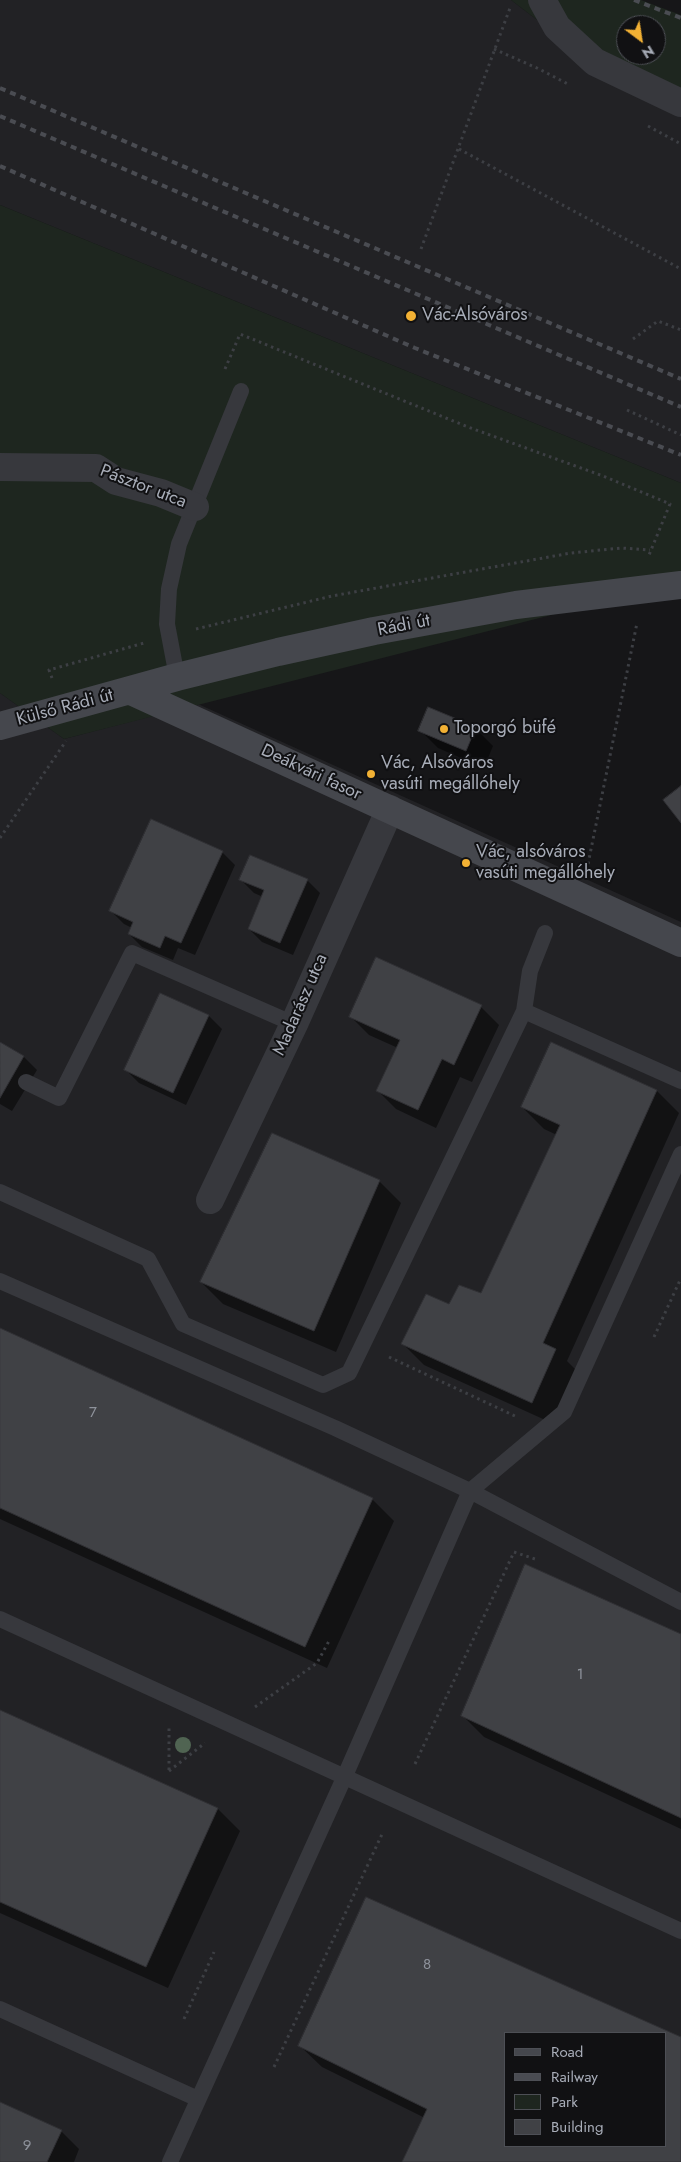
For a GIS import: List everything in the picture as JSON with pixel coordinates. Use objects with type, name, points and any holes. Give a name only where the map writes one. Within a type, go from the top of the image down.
[{"type":"street","points":[[542,0],[557,27],[595,62],[681,103]]},
{"type":"street","name":"Pásztor utca","points":[[0,468],[96,468],[116,481],[161,493],[195,507]]},
{"type":"street","name":"Rádi út","points":[[131,691],[177,677],[278,652],[392,628],[516,605],[644,591],[681,585]]},
{"type":"street","name":"Deákvári fasor","points":[[131,691],[681,943]]},
{"type":"street","name":"Külső Rádi út","points":[[0,726],[131,691]]},
{"type":"street","name":"Madarász utca","points":[[210,1200],[294,1024],[390,809]]},
{"type":"lane","points":[[177,677],[167,624],[169,589],[179,544],[241,391]]},
{"type":"lane","points":[[0,1192],[148,1259],[183,1324],[323,1385],[349,1373],[524,1011],[530,972],[545,932]]},
{"type":"lane","points":[[26,1082],[58,1098],[132,953],[294,1024]]},
{"type":"lane","points":[[524,1011],[681,1081]]},
{"type":"lane","points":[[170,2162],[344,1778],[470,1491],[564,1412],[681,1154]]},
{"type":"lane","points":[[0,1281],[335,1428],[470,1491],[681,1602]]},
{"type":"lane","points":[[0,1619],[681,1931]]},
{"type":"lane","points":[[0,2009],[198,2099]]},
{"type":"path","points":[[420,249],[459,149],[512,0]]},
{"type":"path","points":[[459,149],[681,269]]},
{"type":"path","points":[[633,339],[658,321],[681,330]]},
{"type":"path","points":[[223,374],[240,334],[468,427],[603,476],[670,504],[650,550],[644,591],[580,897]]},
{"type":"path","points":[[627,410],[681,435]]},
{"type":"path","points":[[654,1338],[681,1278]]},
{"type":"path","points":[[389,1357],[525,1421]]},
{"type":"path","points":[[415,1764],[514,1552],[545,1562]]},
{"type":"path","points":[[254,1708],[317,1663],[329,1641]]},
{"type":"path","points":[[169,1720],[169,1771],[211,1738]]},
{"type":"path","points":[[274,2066],[384,1832]]},
{"type":"path","points":[[184,2019],[214,1952]]},
{"type":"shaded area","points":[[0,0],[511,0],[599,67],[681,106],[681,483],[0,205]]},
{"type":"shaded area","points":[[0,693],[64,739],[198,704],[681,922],[681,2162],[0,2162]]},
{"type":"green space","points":[[511,0],[641,0],[681,15],[681,106],[599,67]]},
{"type":"green space","points":[[0,205],[681,483],[681,582],[64,739],[0,693]]},
{"type":"building","points":[[428,707],[476,727],[466,751],[418,731]]},
{"type":"building","points":[[681,786],[681,823],[663,800]]},
{"type":"building","points":[[151,819],[223,851],[181,943],[165,936],[160,948],[128,934],[133,922],[109,911]]},
{"type":"building","points":[[250,855],[308,879],[280,943],[248,929],[264,890],[239,880]]},
{"type":"building","points":[[376,957],[482,1005],[454,1065],[442,1059],[418,1110],[376,1091],[400,1040],[349,1017]]},
{"type":"building","points":[[160,993],[209,1015],[173,1093],[124,1070]]},
{"type":"building","points":[[0,1042],[24,1056],[0,1098]]},
{"type":"building","points":[[551,1042],[657,1090],[543,1343],[556,1349],[532,1403],[401,1344],[426,1294],[449,1304],[459,1285],[481,1293],[560,1125],[521,1107]]},
{"type":"building","points":[[272,1133],[380,1180],[314,1331],[200,1282]]},
{"type":"building","points":[[0,1328],[373,1498],[305,1647],[0,1508]]},
{"type":"building","points":[[525,1564],[681,1634],[681,1818],[461,1716]]},
{"type":"building","points":[[0,1710],[218,1808],[146,1967],[0,1902]]},
{"type":"building","points":[[366,1897],[681,2037],[681,2162],[402,2162],[427,2109],[298,2046]]},
{"type":"building","points":[[0,2102],[62,2130],[47,2162],[0,2162]]},
{"type":"railway","points":[[634,0],[681,18]]},
{"type":"railway","points":[[0,88],[681,379]]},
{"type":"railway","points":[[0,116],[681,407]]},
{"type":"railway","points":[[0,166],[415,348],[681,455]]},
{"type":"place","name":"Vác-Alsóváros","points":[[411,316]]},
{"type":"place","name":"Toporgó büfé","points":[[444,729]]},
{"type":"place","name":"Vác, Alsóváros vasúti megállóhely","points":[[371,774]]},
{"type":"place","name":"Vác, alsóváros vasúti megállóhely","points":[[466,863]]}]
